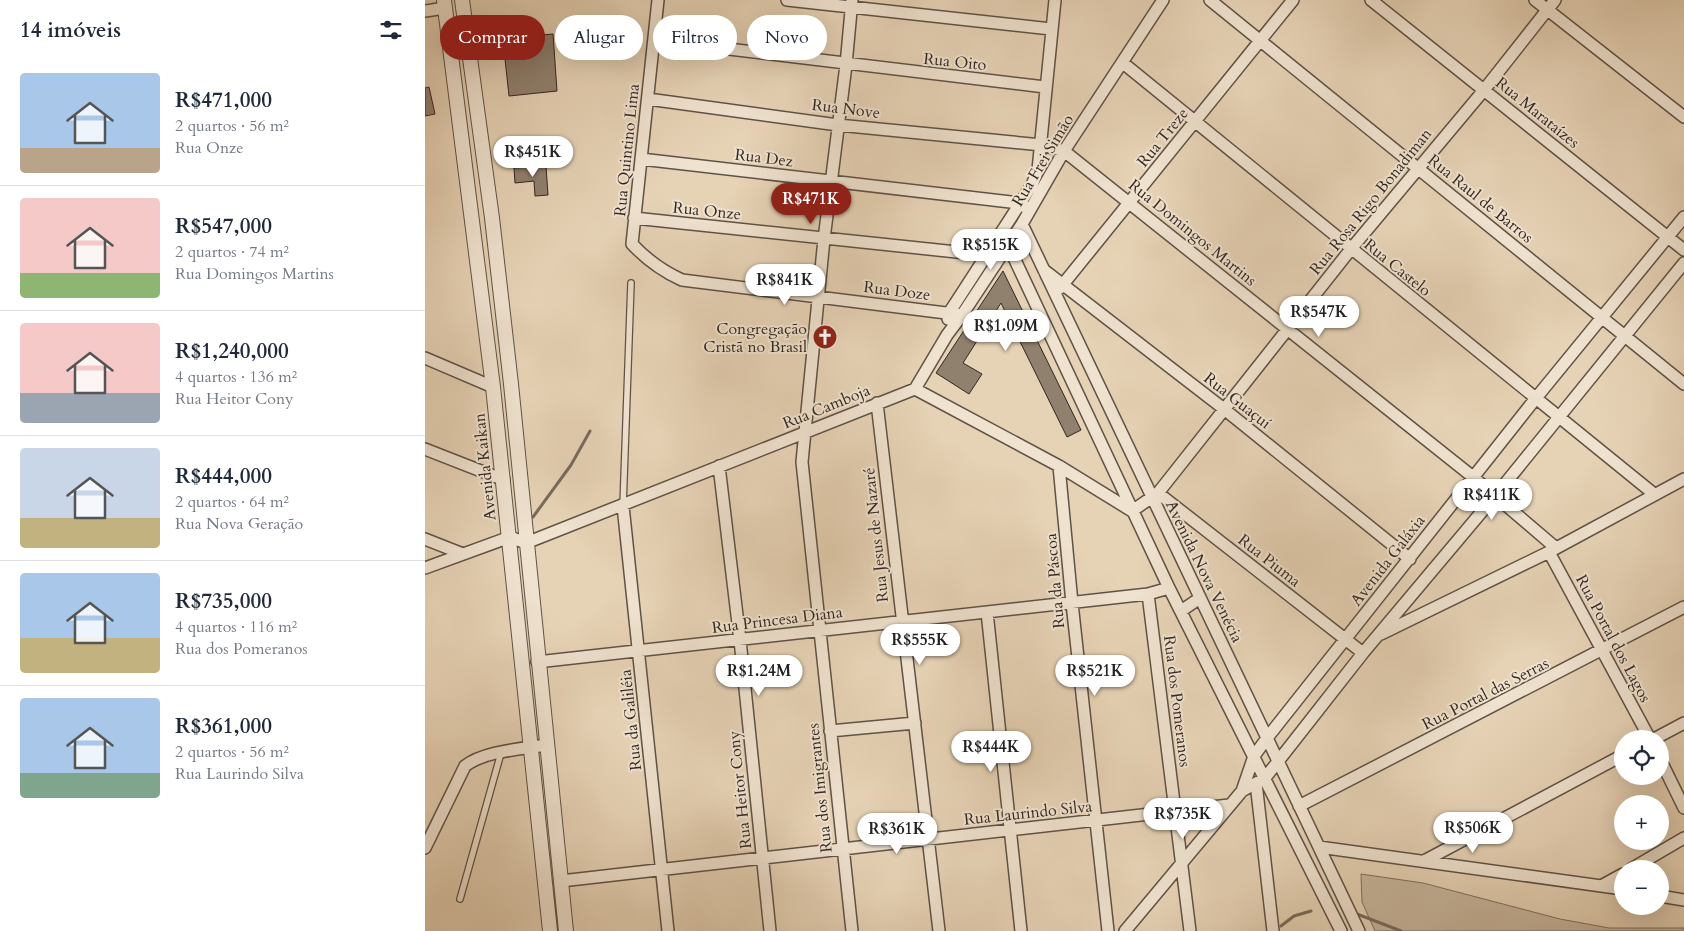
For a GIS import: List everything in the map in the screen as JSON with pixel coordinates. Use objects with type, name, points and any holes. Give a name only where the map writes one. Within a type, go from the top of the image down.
[{"type":"street","name":"Avenida Kaikan","points":[[462,0],[492,218],[518,540],[531,747],[550,931]]},
{"type":"street","name":"Rua Quintino Lima","points":[[656,15],[658,0]]},
{"type":"street","points":[[787,0],[851,4],[1051,30]]},
{"type":"street","points":[[1019,203],[1032,185],[1038,170],[1055,0]]},
{"type":"street","name":"Rua Frei Simão","points":[[915,389],[947,334],[963,315],[1022,224],[1064,151],[1163,0]]},
{"type":"street","name":"Rua Raul de Barros","points":[[1210,0],[1684,384]]},
{"type":"street","name":"Rua Treze","points":[[1055,294],[1293,0]]},
{"type":"street","name":"Rua Marataízes","points":[[1371,0],[1684,250]]},
{"type":"street","points":[[1535,0],[1684,118]]},
{"type":"street","name":"Rua Rosa Rigo Bonadiman","points":[[1132,511],[1155,496],[1351,249],[1484,90],[1555,0]]},
{"type":"street","name":"Avenida Kaikan","points":[[445,4],[504,480],[518,540],[537,662],[566,931]]},
{"type":"street","points":[[425,11],[445,4]]},
{"type":"street","name":"Rua dos Imigrantes","points":[[851,4],[846,65],[824,239],[802,462],[851,931]]},
{"type":"street","name":"Rua Quintino Lima","points":[[632,244],[653,50]]},
{"type":"street","name":"Rua Oito","points":[[737,51],[1045,88]]},
{"type":"street","name":"Rua Castelo","points":[[1123,63],[1654,494]]},
{"type":"street","name":"Rua Nove","points":[[648,99],[838,125],[1041,145],[1064,151]]},
{"type":"street","name":"Rua Domingos Martins","points":[[1064,151],[1473,477],[1553,550]]},
{"type":"street","name":"Rua Dez","points":[[641,159],[1019,203],[1030,210]]},
{"type":"street","name":"Rua Frei Simão","points":[[947,334],[949,313],[1019,203]]},
{"type":"street","name":"Avenida Galáxia","points":[[1242,791],[1254,756],[1267,738],[1536,398],[1684,217]]},
{"type":"street","name":"Rua Onze","points":[[634,218],[985,256]]},
{"type":"street","name":"Avenida Nova Venécia","points":[[1022,224],[1155,496],[1200,598],[1359,931]]},
{"type":"street","name":"Rua Doze","points":[[632,244],[662,271],[682,280],[963,315]]},
{"type":"street","points":[[1008,245],[1169,588],[1254,756],[1260,780],[1273,931]]},
{"type":"street","points":[[1125,931],[1229,805],[1242,791],[1260,780],[1277,760],[1684,264]]},
{"type":"street","name":"Rua Guaçuí","points":[[1043,270],[1224,409],[1410,559]]},
{"type":"street","points":[[1048,330],[1068,320]]},
{"type":"street","points":[[425,358],[493,387]]},
{"type":"street","name":"Rua Camboja","points":[[425,568],[463,554],[518,540],[623,506],[915,389]]},
{"type":"street","points":[[915,389],[1059,466],[1132,511]]},
{"type":"street","name":"Rua Jesus de Nazaré","points":[[877,403],[901,622],[915,723],[939,931]]},
{"type":"street","points":[[425,449],[504,480]]},
{"type":"street","name":"Rua Heitor Cony","points":[[719,466],[740,640],[770,931]]},
{"type":"street","name":"Rua da Páscoa","points":[[1059,466],[1107,931]]},
{"type":"street","points":[[1377,636],[1553,550],[1684,479]]},
{"type":"street","name":"Rua Piuma","points":[[1155,496],[1363,653]]},
{"type":"street","name":"Rua da Galiléia","points":[[623,506],[668,931]]},
{"type":"street","points":[[425,539],[463,554]]},
{"type":"street","name":"Rua Portal dos Lagos","points":[[1553,550],[1603,650],[1647,730]]},
{"type":"street","name":"Rua Princesa Diana","points":[[537,662],[1072,603],[1148,594],[1169,588]]},
{"type":"street","name":"Rua dos Pomeranos","points":[[1148,594],[1190,931]]},
{"type":"street","points":[[1181,611],[1200,598]]},
{"type":"street","name":"Rua Portal das Serras","points":[[1299,806],[1684,607]]},
{"type":"street","points":[[987,612],[1021,931]]},
{"type":"street","points":[[830,731],[915,723]]},
{"type":"street","points":[[1669,730],[1684,723]]},
{"type":"street","points":[[425,848],[465,766],[474,758],[546,745]]},
{"type":"street","points":[[1424,861],[1614,760]]},
{"type":"street","points":[[1669,777],[1684,808]]},
{"type":"street","points":[[1260,780],[1341,931]]},
{"type":"street","name":"Rua Laurindo Silva","points":[[561,880],[1229,805]]},
{"type":"street","points":[[1646,860],[1684,838]]},
{"type":"street","points":[[1319,847],[1614,887]]},
{"type":"street","points":[[1603,885],[1614,879]]},
{"type":"street","points":[[1669,898],[1684,900]]},
{"type":"lane","points":[[623,506],[631,283]]},
{"type":"lane","points":[[460,899],[501,753]]},
{"type":"shaded area","points":[[1361,874],[1423,883],[1560,919],[1609,928],[1684,928],[1684,931],[1375,931],[1362,902]]},
{"type":"building","points":[[553,34],[557,91],[509,96],[505,60],[545,60],[545,35]]},
{"type":"building","points":[[429,87],[435,114],[425,116],[425,88]]},
{"type":"building","points":[[546,166],[548,195],[535,196],[534,181],[515,183],[514,168]]},
{"type":"building","points":[[1003,271],[1081,430],[1067,437],[1001,303],[963,363],[982,374],[969,394],[936,373]]},
{"type":"waterway","points":[[533,517],[571,465],[590,431]]},
{"type":"waterway","points":[[1281,926],[1294,916],[1311,911]]},
{"type":"waterway","points":[[1357,914],[1401,931]]},
{"type":"place","name":"Congregação Cristã no Brasil","points":[[825,337]]}]
